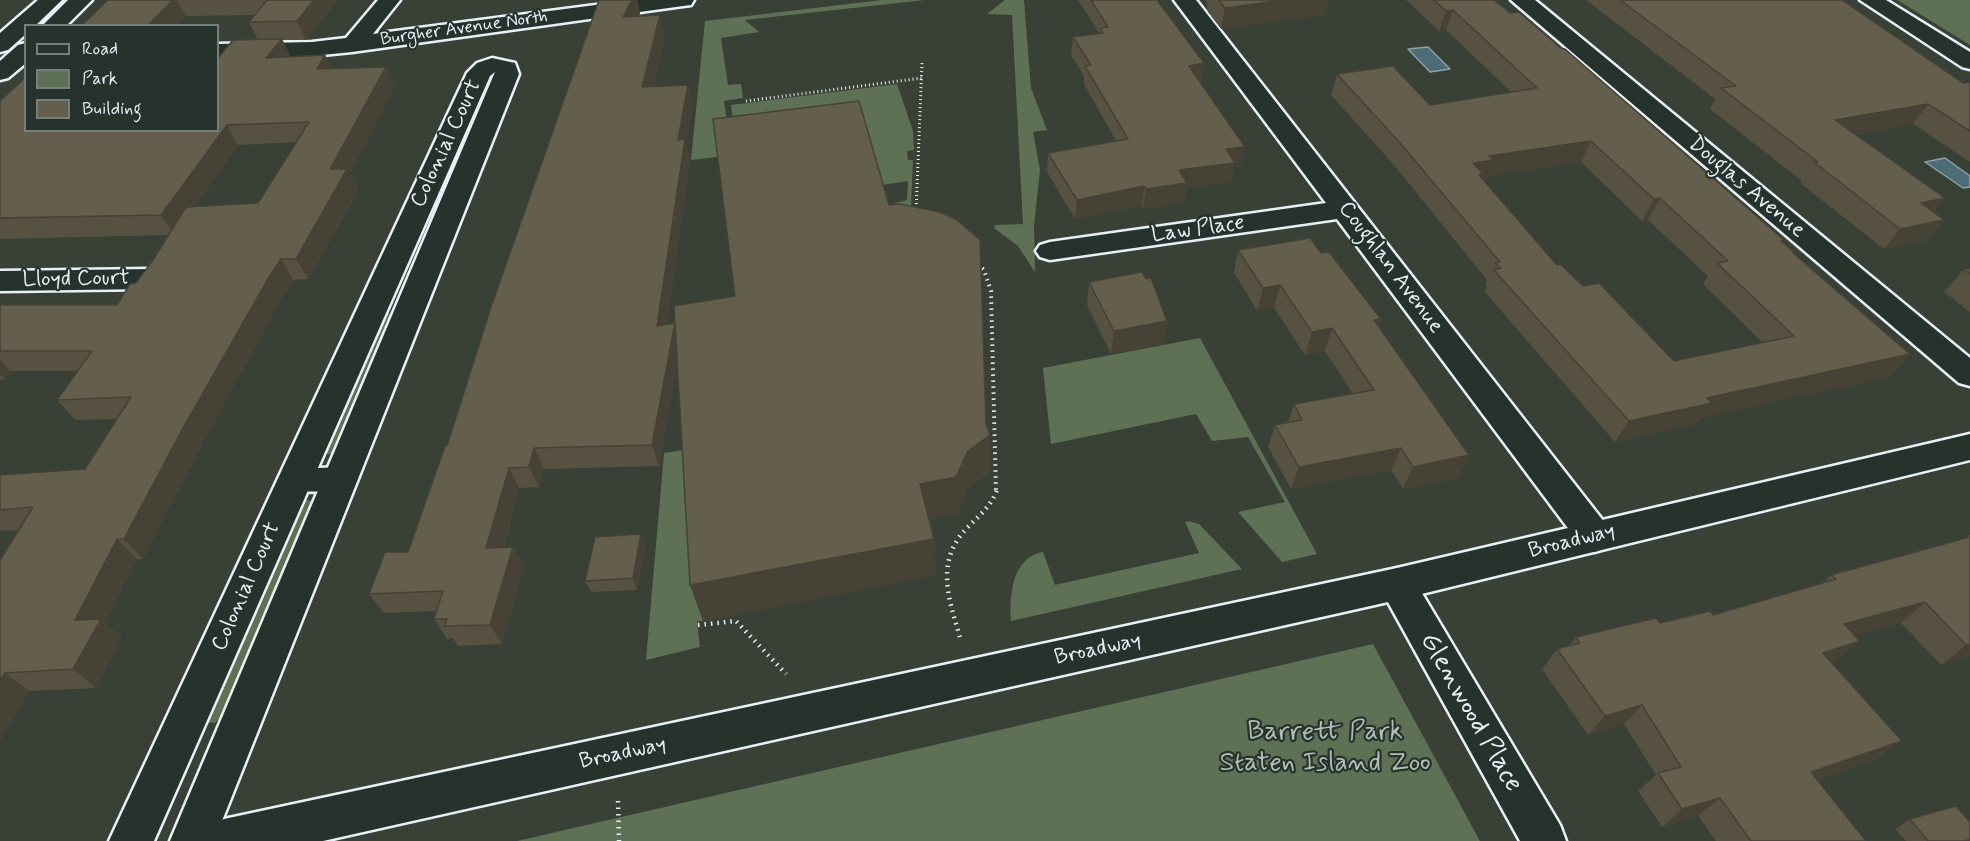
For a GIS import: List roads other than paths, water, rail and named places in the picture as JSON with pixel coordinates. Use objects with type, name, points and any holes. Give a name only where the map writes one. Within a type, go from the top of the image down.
[{"type":"street","points":[[0,45],[51,0]]},
{"type":"street","points":[[55,24],[81,0]]},
{"type":"street","points":[[352,45],[389,0]]},
{"type":"street","name":"Burgher Avenue North","points":[[219,51],[312,49],[352,45],[683,0]]},
{"type":"street","name":"Coughlan Avenue","points":[[1185,0],[1595,537]]},
{"type":"street","name":"Douglas Avenue","points":[[1522,0],[1970,375]]},
{"type":"street","points":[[1871,0],[1970,62]]},
{"type":"street","points":[[0,73],[18,52]]},
{"type":"street","name":"Colonial Court","points":[[131,841],[479,73],[489,66],[504,66],[507,68],[507,74],[192,841]]},
{"type":"street","name":"Law Place","points":[[1050,251],[1346,209]]},
{"type":"street","name":"Lloyd Court","points":[[0,281],[151,279]]},
{"type":"street","name":"Broadway","points":[[224,841],[1397,584],[1970,447]]},
{"type":"street","name":"Glenwood Place","points":[[1397,584],[1544,841]]},
{"type":"lane","points":[[392,266],[429,264]]},
{"type":"lane","points":[[295,480],[342,478]]},
{"type":"water","points":[[1428,47],[1450,69],[1430,72],[1408,49]]},
{"type":"water","points":[[1945,158],[1970,176],[1970,187],[1963,188],[1925,162]]},
{"type":"park label","name":"Barrett Park Staten Island Zoo","points":[[1325,748]]}]
